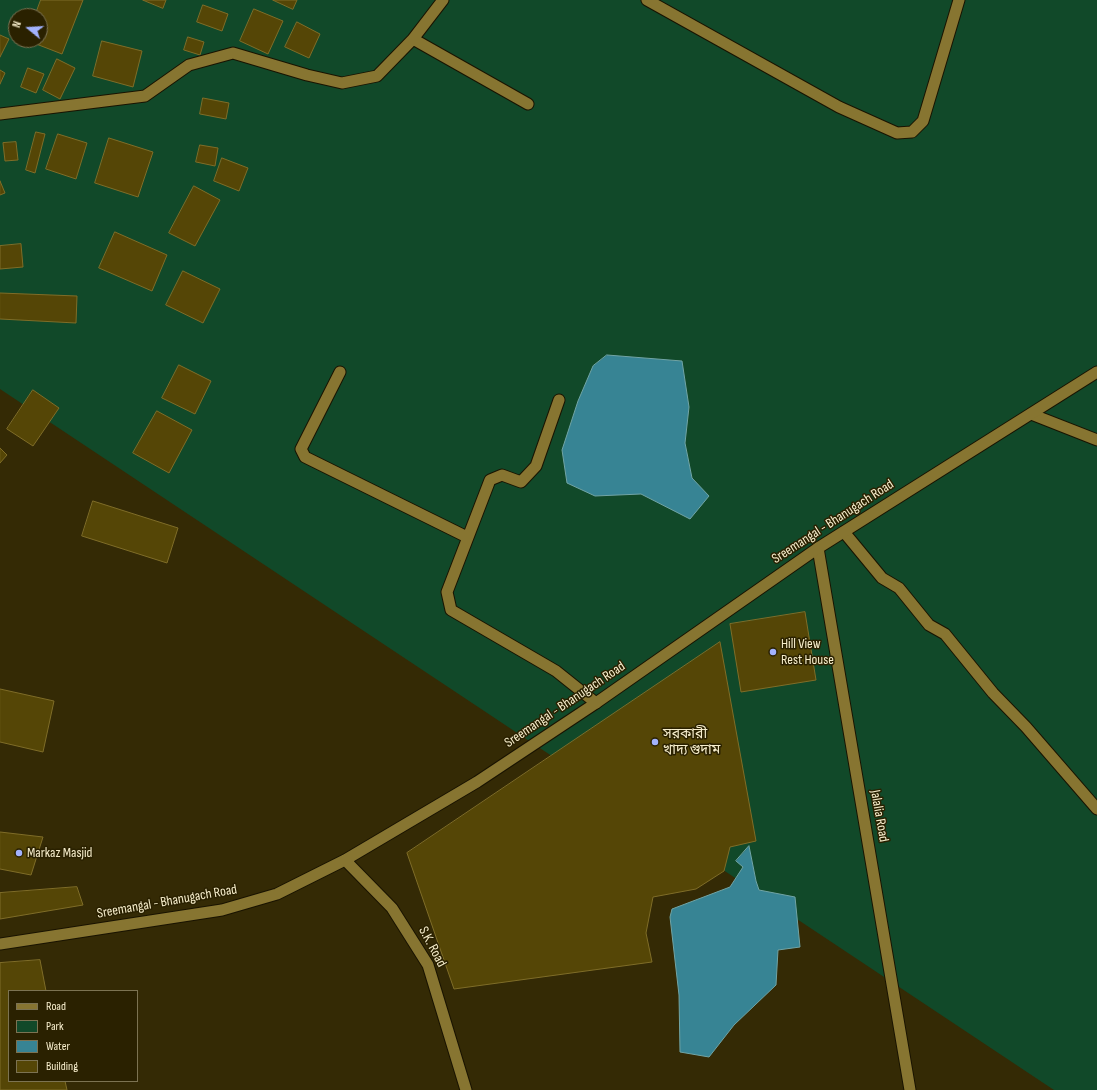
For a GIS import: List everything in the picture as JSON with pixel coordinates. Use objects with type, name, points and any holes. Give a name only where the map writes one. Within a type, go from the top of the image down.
[{"type":"street","points":[[0,114],[145,96],[189,65],[233,53],[307,75],[342,83],[377,76],[413,39],[443,0]]},
{"type":"street","points":[[646,0],[839,107],[897,133],[912,132],[923,121],[959,0]]},
{"type":"street","points":[[413,39],[528,104]]},
{"type":"street","points":[[340,372],[301,448],[305,457],[467,537]]},
{"type":"street","name":"Sreemangal - Bhanugach Road","points":[[0,944],[222,910],[277,894],[345,860],[477,782],[596,703],[818,548],[1097,372]]},
{"type":"street","points":[[559,400],[536,466],[521,482],[502,476],[490,480],[446,592],[451,610],[556,671],[596,703]]},
{"type":"street","points":[[1031,414],[1097,440]]},
{"type":"street","points":[[844,532],[882,578],[899,588],[929,625],[945,634],[993,693],[1026,727],[1097,809]]},
{"type":"street","name":"Jalalia Road","points":[[818,548],[910,1090]]},
{"type":"street","name":"S.K. Road","points":[[345,860],[392,908],[428,965],[466,1090]]},
{"type":"green space","points":[[0,0],[1097,0],[1097,1090],[1054,1090],[0,389]]},
{"type":"water","points":[[607,355],[682,361],[689,407],[685,443],[692,478],[709,496],[690,519],[641,494],[595,496],[567,483],[562,450],[578,401],[593,366]]},
{"type":"water","points":[[749,846],[759,890],[795,897],[800,947],[778,950],[776,985],[734,1025],[709,1057],[680,1052],[679,995],[670,917],[672,909],[730,887],[743,867],[736,861]]},
{"type":"building","points":[[41,0],[83,0],[62,54],[47,48],[48,48],[48,8],[38,8]]},
{"type":"building","points":[[143,0],[166,0],[163,8]]},
{"type":"building","points":[[273,0],[297,0],[293,9]]},
{"type":"building","points":[[203,5],[228,14],[222,31],[197,22]]},
{"type":"building","points":[[254,9],[283,21],[268,54],[240,41]]},
{"type":"building","points":[[297,22],[320,34],[309,58],[285,47]]},
{"type":"building","points":[[0,35],[8,39],[8,41],[0,57]]},
{"type":"building","points":[[188,37],[204,42],[200,55],[184,50]]},
{"type":"building","points":[[102,41],[142,51],[133,87],[93,76]]},
{"type":"building","points":[[57,59],[75,68],[60,99],[43,90]]},
{"type":"building","points":[[28,68],[44,74],[36,93],[21,87]]},
{"type":"building","points":[[0,70],[5,73],[0,84]]},
{"type":"building","points":[[203,98],[229,103],[226,119],[200,114]]},
{"type":"building","points":[[36,132],[45,134],[35,173],[26,170]]},
{"type":"building","points":[[58,134],[87,143],[76,179],[46,169]]},
{"type":"building","points":[[109,138],[153,152],[138,197],[95,183]]},
{"type":"building","points":[[16,142],[18,160],[5,161],[3,143]]},
{"type":"building","points":[[200,145],[218,148],[215,166],[196,162]]},
{"type":"building","points":[[222,158],[248,168],[239,191],[214,181]]},
{"type":"building","points":[[0,181],[5,193],[0,195]]},
{"type":"building","points":[[194,186],[220,200],[195,246],[169,233]]},
{"type":"building","points":[[115,232],[167,255],[152,291],[99,268]]},
{"type":"building","points":[[21,244],[23,267],[0,269],[0,246]]},
{"type":"building","points":[[183,271],[220,289],[203,323],[166,305]]},
{"type":"building","points":[[0,293],[77,296],[76,323],[0,319]]},
{"type":"building","points":[[179,365],[211,381],[195,414],[162,398]]},
{"type":"building","points":[[33,390],[59,408],[33,446],[7,429]]},
{"type":"building","points":[[157,411],[192,430],[169,473],[133,453]]},
{"type":"building","points":[[0,448],[7,455],[0,463]]},
{"type":"building","points":[[93,501],[178,528],[167,563],[82,536]]},
{"type":"building","name":"Hill View Rest House","points":[[805,612],[816,680],[741,692],[730,624]]},
{"type":"building","name":"সরকারী খাদ্য গুদাম","points":[[720,642],[756,841],[730,847],[724,871],[696,889],[653,897],[646,933],[652,962],[454,989],[407,853]]},
{"type":"building","points":[[0,689],[54,701],[43,752],[0,742]]},
{"type":"building","name":"Markaz Masjid","points":[[0,832],[43,837],[31,875],[0,869]]},
{"type":"building","points":[[77,887],[83,905],[0,919],[0,893]]},
{"type":"building","points":[[40,960],[46,990],[8,990],[8,1082],[65,1082],[67,1090],[0,1090],[0,963]]},
{"type":"place","name":"Hill View Rest House","points":[[773,652]]},
{"type":"place","name":"সরকারী খাদ্য গুদাম","points":[[655,742]]},
{"type":"place","name":"Markaz Masjid","points":[[19,853]]}]
